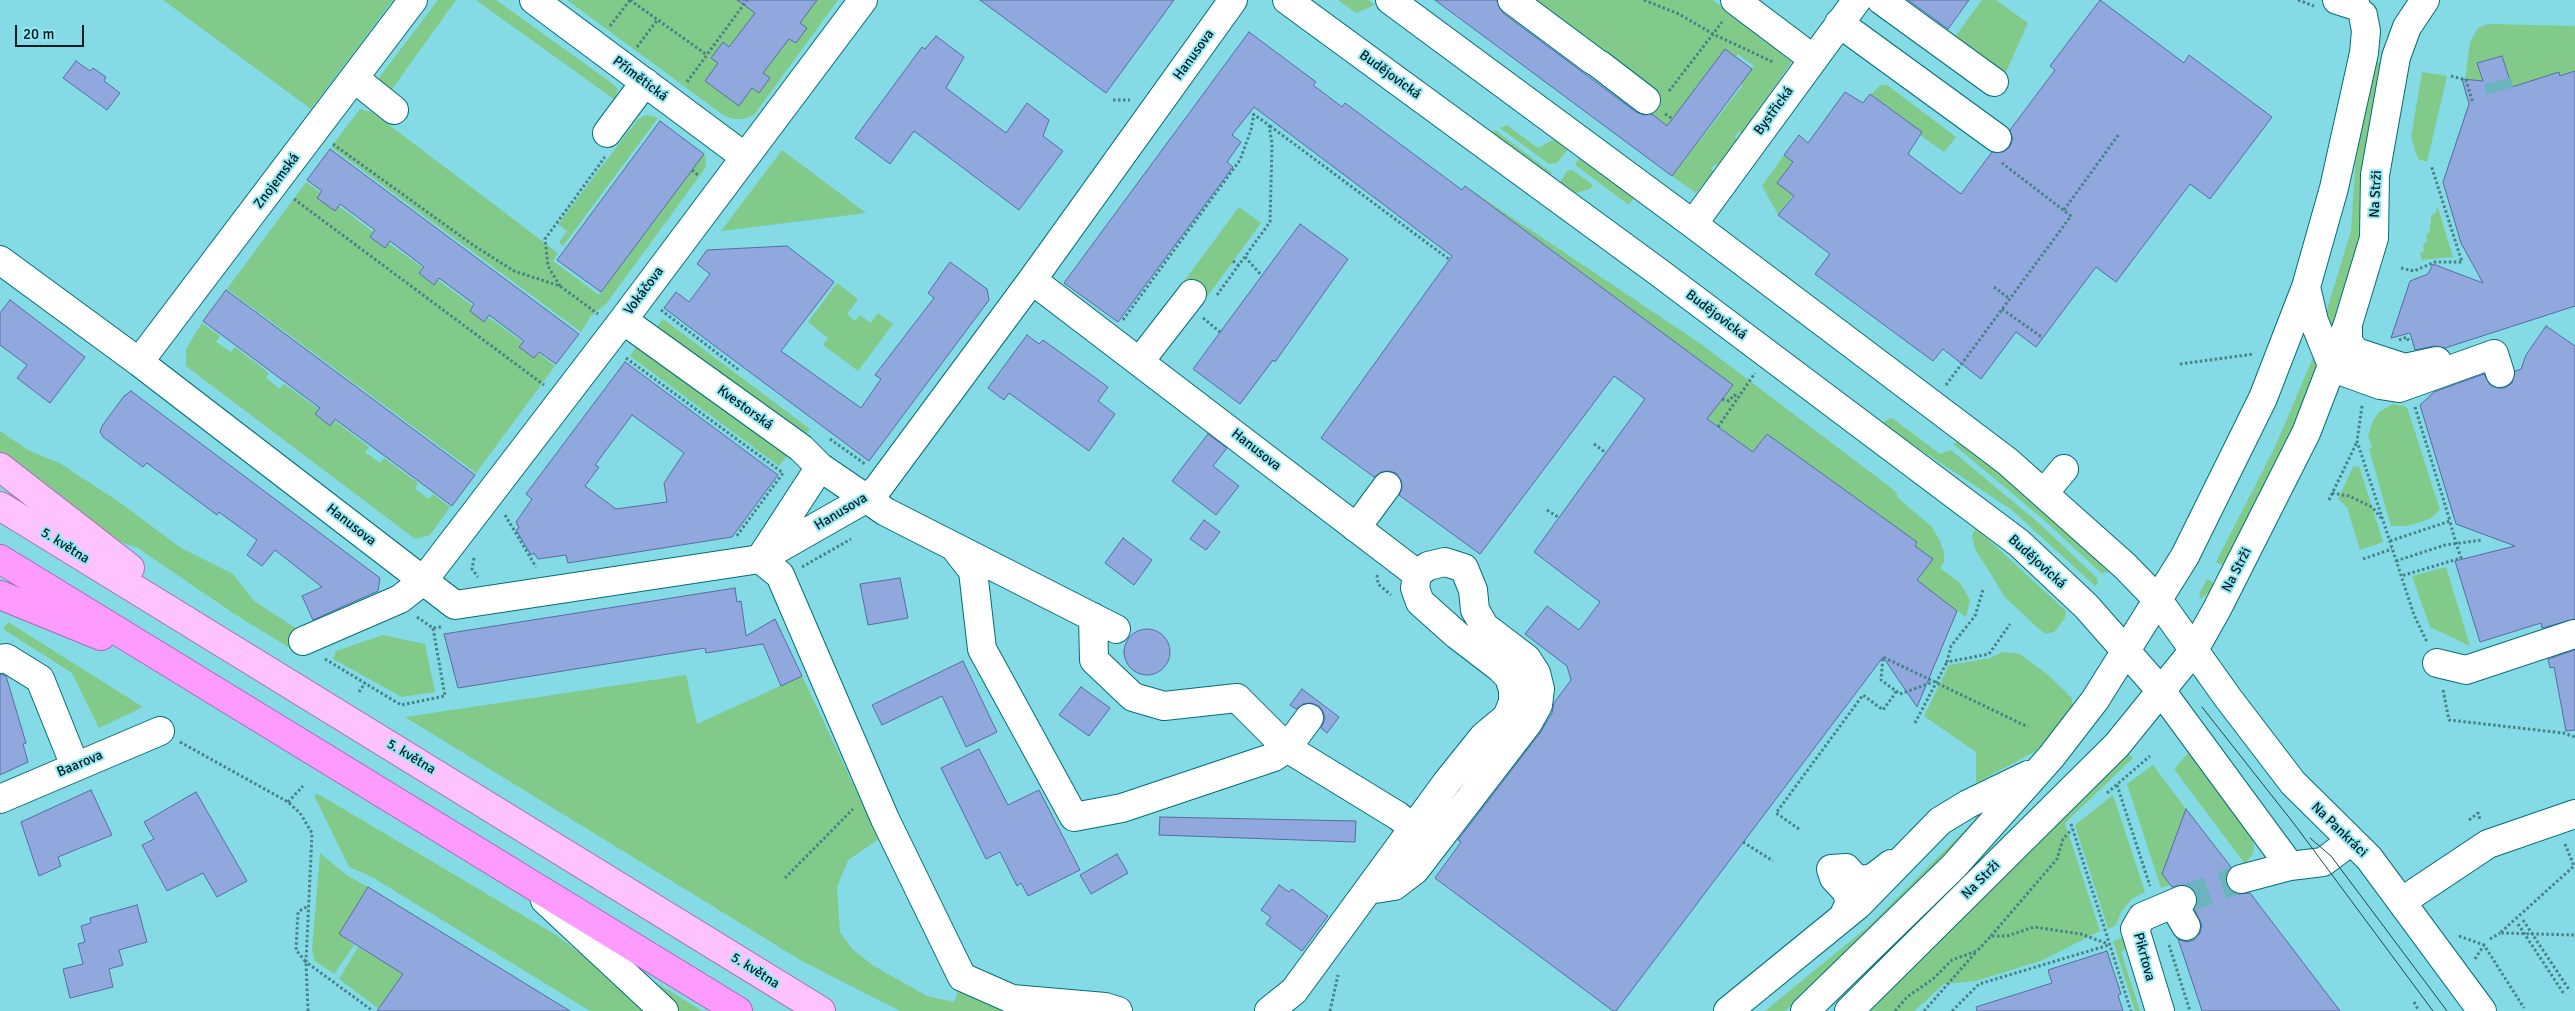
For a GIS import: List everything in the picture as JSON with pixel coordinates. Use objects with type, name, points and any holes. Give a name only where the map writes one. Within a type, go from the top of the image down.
[{"type":"highway","points":[[0,559],[738,1011]]},
{"type":"highway","points":[[0,595],[177,667]]},
{"type":"main road","points":[[0,467],[235,650]]},
{"type":"main road","name":"5. května","points":[[0,506],[813,1006],[835,1011]]},
{"type":"street","name":"Znojemská","points":[[139,362],[413,0]]},
{"type":"street","name":"Přímětická","points":[[534,0],[645,82],[682,115],[745,157]]},
{"type":"street","name":"Vokáčova","points":[[303,640],[400,599],[423,581],[609,316],[745,157],[863,0]]},
{"type":"street","name":"Hanusova","points":[[2,266],[139,362],[455,605],[760,559],[867,498],[878,488],[1032,280],[1233,0]]},
{"type":"street","name":"Budějovická","points":[[1287,0],[1657,271],[2019,543],[2086,606],[2162,692],[2290,866]]},
{"type":"street","points":[[1390,0],[1693,224],[2007,461],[2125,566],[2158,600]]},
{"type":"street","points":[[1512,0],[1596,62],[1657,96]]},
{"type":"street","name":"Bystřická","points":[[1693,224],[1806,67],[1857,0]]},
{"type":"street","points":[[1881,0],[1994,82]]},
{"type":"street","points":[[1737,1],[1806,67]]},
{"type":"street","name":"Na Strži","points":[[2353,5],[2384,24],[2406,21],[2420,7]]},
{"type":"street","name":"Na Strži","points":[[1805,1011],[1888,933],[1954,866],[2051,757],[2095,700],[2185,556],[2249,428],[2278,362],[2306,287],[2334,188],[2364,53],[2366,31],[2353,5]]},
{"type":"street","name":"Na Strži","points":[[1849,1011],[2117,745],[2162,692],[2194,650],[2287,472],[2333,368],[2374,238],[2375,175],[2400,40],[2420,7]]},
{"type":"street","points":[[1839,23],[1998,149]]},
{"type":"street","points":[[354,78],[394,110]]},
{"type":"street","points":[[607,144],[645,82]]},
{"type":"street","name":"Hanusova","points":[[1032,280],[1146,354],[1356,528],[1417,574]]},
{"type":"street","points":[[2306,287],[2314,321],[2333,368],[2380,385],[2399,388],[2490,366],[2457,355],[2411,368],[2399,366],[2356,352],[2351,347],[2347,337],[2348,324]]},
{"type":"street","points":[[1146,354],[1203,306]]},
{"type":"street","name":"Kvestorská","points":[[609,316],[801,448],[820,467],[886,512],[1104,623],[1094,660],[1133,697],[1164,706],[1238,698],[1287,748]]},
{"type":"street","points":[[820,467],[760,559],[780,576],[880,808],[962,977],[1012,999],[1105,1007],[1118,1011]]},
{"type":"street","points":[[2044,493],[2064,469]]},
{"type":"street","points":[[1356,528],[1387,486]]},
{"type":"street","points":[[954,547],[973,571],[982,649],[1074,817],[1122,808],[1274,757],[1287,748],[1309,718]]},
{"type":"street","points":[[1269,1011],[1290,1001],[1333,939],[1369,890],[1415,829],[1475,747],[1507,717],[1513,702],[1513,690],[1509,677],[1420,602],[1415,588],[1417,574],[1428,566],[1445,562],[1464,568],[1473,590],[1475,610],[1485,627],[1527,659],[1536,673],[1540,689],[1538,705],[1528,723],[1415,870],[1394,886],[1369,890]]},
{"type":"street","name":"Na Pankráci","points":[[2158,600],[2298,788],[2352,841],[2380,873],[2482,1011]]},
{"type":"street","points":[[1457,635],[1475,610]]},
{"type":"street","points":[[2437,663],[2466,670],[2574,634]]},
{"type":"street","points":[[0,659],[6,658],[40,679],[75,766]]},
{"type":"street","name":"Baarova","points":[[0,798],[160,731]]},
{"type":"street","points":[[1287,748],[1398,816],[1415,829]]},
{"type":"street","points":[[1728,1011],[1876,890],[1907,854],[1940,821],[1968,804],[2022,779],[2051,757]]},
{"type":"street","points":[[2413,894],[2488,844],[2566,817]]},
{"type":"street","points":[[2241,879],[2290,866],[2323,862],[2352,841]]},
{"type":"street","points":[[1844,915],[1849,904],[1848,894],[1834,878],[1831,869],[1846,868],[1855,878],[1870,879],[1907,854]]},
{"type":"street","points":[[524,880],[664,1011]]},
{"type":"street","name":"Pikrtova","points":[[2160,1011],[2135,929],[2142,916],[2175,910]]},
{"type":"path","points":[[606,33],[630,0],[707,55]]},
{"type":"path","points":[[682,115],[707,55],[747,0]]},
{"type":"path","points":[[1644,0],[1679,14],[1713,34],[1806,67]]},
{"type":"path","points":[[1657,96],[1713,34],[1737,1]]},
{"type":"path","points":[[633,54],[658,19]]},
{"type":"path","points":[[2451,76],[2466,80],[2473,103]]},
{"type":"path","points":[[1122,323],[1240,160],[1251,130],[1252,113],[1450,260]]},
{"type":"path","points":[[1196,324],[1203,306],[1238,266],[1270,222],[1272,144],[1269,125]]},
{"type":"path","points":[[2064,210],[2120,134]]},
{"type":"path","points":[[330,142],[473,245],[514,271],[560,286],[609,316]]},
{"type":"path","points":[[560,286],[548,266],[545,239],[607,144]]},
{"type":"path","points":[[1944,388],[2071,216],[1998,149]]},
{"type":"path","points":[[2401,268],[2414,271],[2436,262],[2462,262],[2430,165]]},
{"type":"path","points":[[290,196],[545,386]]},
{"type":"path","points":[[1245,257],[1262,276]]},
{"type":"path","points":[[1233,261],[1238,266]]},
{"type":"path","points":[[1994,287],[2010,299]]},
{"type":"path","points":[[1203,306],[1220,332]]},
{"type":"path","points":[[2002,309],[2043,338]]},
{"type":"path","points":[[595,319],[609,316]]},
{"type":"path","points":[[1114,317],[1122,323],[1146,354]]},
{"type":"path","points":[[2180,364],[2257,353]]},
{"type":"path","points":[[1718,426],[1767,354]]},
{"type":"path","points":[[624,356],[783,473],[733,541]]},
{"type":"path","points":[[539,394],[551,378]]},
{"type":"path","points":[[1722,399],[1729,401],[1734,395],[1739,397]]},
{"type":"path","points":[[2329,500],[2357,441],[2363,403]]},
{"type":"path","points":[[2401,576],[2461,558],[2417,414]]},
{"type":"path","points":[[2357,441],[2414,615],[2437,663],[2449,720],[2563,733],[2575,737]]},
{"type":"path","points":[[1594,444],[1606,453]]},
{"type":"path","points":[[2332,493],[2349,496],[2372,507],[2383,520]]},
{"type":"path","points":[[500,522],[511,507]]},
{"type":"path","points":[[1547,510],[1558,517]]},
{"type":"path","points":[[505,515],[538,571],[532,572]]},
{"type":"path","points":[[2390,541],[2450,521]]},
{"type":"path","points":[[2396,561],[2456,544],[2482,540]]},
{"type":"path","points":[[2363,560],[2392,549]]},
{"type":"path","points":[[479,550],[474,558],[472,569],[478,577],[486,581]]},
{"type":"path","points":[[1391,555],[1378,572],[1376,578],[1382,589],[1398,600]]},
{"type":"path","points":[[1915,723],[1947,662],[1951,646],[1974,616],[1983,590]]},
{"type":"path","points":[[1947,662],[1989,654],[2010,624]]},
{"type":"path","points":[[329,663],[401,705],[446,696],[433,628]]},
{"type":"path","points":[[1934,682],[1900,694],[1881,680],[1882,657],[2028,727]]},
{"type":"path","points":[[360,692],[365,683]]},
{"type":"path","points":[[1799,829],[1776,813],[1863,695],[1883,710],[1896,691]]},
{"type":"path","points":[[160,731],[288,802],[300,813],[312,833],[306,962],[308,1011]]},
{"type":"path","points":[[2104,796],[2150,756]]},
{"type":"path","points":[[2117,784],[2175,910],[2190,1011]]},
{"type":"path","points":[[288,802],[303,786]]},
{"type":"path","points":[[785,878],[857,805],[880,808]]},
{"type":"path","points":[[2490,939],[2500,933],[2574,866],[2566,817]]},
{"type":"path","points":[[2077,818],[2071,823],[2072,828],[2131,1011]]},
{"type":"path","points":[[1924,1011],[2057,860],[2063,839],[2072,828]]},
{"type":"path","points":[[1743,842],[1773,861]]},
{"type":"path","points":[[309,906],[298,912],[296,950],[306,962],[373,1011]]},
{"type":"path","points":[[2523,920],[2570,990]]},
{"type":"path","points":[[2518,924],[2564,994]]},
{"type":"path","points":[[1991,936],[2007,936],[2034,927],[2081,934],[2109,945]]},
{"type":"path","points":[[2500,933],[2575,934]]},
{"type":"path","points":[[2453,934],[2484,945],[2524,1008]]},
{"type":"path","points":[[1330,1011],[1344,947],[1333,939]]},
{"type":"path","points":[[1952,1011],[1979,984],[2109,945]]},
{"type":"path","points":[[1895,1011],[1907,997],[1933,979],[1952,960],[1978,951]]},
{"type":"path","points":[[2414,1002],[2419,1011]]},
{"type":"path","points":[[365,1011],[367,1007]]},
{"type":"green space","points":[[163,0],[393,0],[311,109]]},
{"type":"green space","points":[[438,0],[456,0],[387,96],[378,88],[378,79]]},
{"type":"green space","points":[[476,0],[496,0],[613,84],[618,89],[615,100]]},
{"type":"green space","points":[[567,0],[754,0],[755,13],[729,47],[722,43],[712,57],[718,63],[705,81],[739,106],[752,88],[759,93],[770,78],[763,73],[789,39],[796,43],[807,28],[800,23],[817,0],[838,0],[754,115],[744,119],[733,119],[723,115]]},
{"type":"green space","points":[[1338,0],[1368,0],[1375,5],[1356,13]]},
{"type":"green space","points":[[1526,0],[1713,0],[1791,60],[1791,63],[1742,133],[1739,131],[1735,137],[1737,139],[1718,165],[1715,164],[1711,169],[1714,171],[1696,193],[1672,176],[1742,86],[1741,84],[1754,66],[1738,54],[1736,57],[1725,49],[1667,126],[1642,107]]},
{"type":"green space","points":[[1982,0],[1996,0],[2028,23],[2002,81],[1951,42]]},
{"type":"green space","points":[[2488,24],[2575,26],[2575,71],[2560,76],[2559,72],[2469,104],[2464,88],[2470,42],[2478,28]],"holes":[[[2502,56],[2509,77],[2484,85],[2477,63]]]},
{"type":"green space","points":[[2373,62],[2385,63],[2362,234],[2330,334],[2325,316],[2351,231],[2356,154]]},
{"type":"green space","points":[[2422,72],[2447,76],[2427,162],[2418,159],[2411,137]]},
{"type":"green space","points":[[1881,85],[1887,85],[1956,137],[1944,152],[1920,135],[1922,132],[1871,94]]},
{"type":"green space","points":[[360,109],[372,112],[558,253],[553,261],[599,295],[705,153],[706,167],[606,304],[591,316],[581,332],[331,147]]},
{"type":"green space","points":[[647,115],[658,118],[563,246],[559,242],[567,231],[558,224],[638,119]]},
{"type":"green space","points":[[1507,125],[1538,148],[1555,139],[1568,149],[1557,163],[1549,164],[1500,128]]},
{"type":"green space","points":[[1495,130],[1552,173],[1548,178],[1487,134]]},
{"type":"green space","points":[[782,150],[866,213],[721,231]]},
{"type":"green space","points":[[1784,155],[1793,162],[1793,195],[1778,214],[1762,186]]},
{"type":"green space","points":[[1579,158],[1634,198],[1629,205],[1575,165]]},
{"type":"green space","points":[[1572,170],[1593,185],[1590,189],[1572,194],[1559,184],[1567,171]]},
{"type":"green space","points":[[306,182],[321,193],[335,211],[339,206],[373,232],[370,237],[384,248],[388,243],[423,268],[419,274],[434,284],[438,280],[473,306],[470,311],[484,322],[488,317],[523,342],[519,347],[534,358],[538,353],[555,366],[476,473],[227,289]]},
{"type":"green space","points":[[1465,186],[1701,344],[1895,491],[1899,499],[1932,527],[1939,539],[1944,552],[1944,562],[1940,568],[1960,583],[1970,600],[1966,617],[1916,582],[1932,559],[1915,546],[1917,542],[1767,434],[1753,452],[1709,420],[1708,418],[1732,385]]},
{"type":"green space","points":[[2437,205],[2453,257],[2422,260],[2420,254],[2424,251],[2423,245],[2427,241],[2426,235],[2430,231],[2431,216],[2436,212]]},
{"type":"green space","points":[[1239,207],[1261,223],[1207,297],[1184,281]]},
{"type":"green space","points":[[837,283],[858,299],[847,314],[855,321],[860,315],[871,323],[878,313],[893,324],[858,371],[823,345],[828,338],[808,322]]},
{"type":"green space","points":[[663,319],[810,429],[803,438],[656,328]]},
{"type":"green space","points":[[202,323],[220,336],[216,342],[231,352],[235,347],[269,373],[266,378],[280,389],[284,384],[319,409],[315,415],[329,425],[334,420],[369,447],[365,452],[380,463],[384,458],[418,483],[415,489],[429,499],[433,494],[450,507],[430,535],[415,539],[186,366],[186,349]]},
{"type":"green space","points":[[637,346],[787,456],[779,466],[630,356]]},
{"type":"green space","points":[[2315,353],[2321,358],[2302,410],[2226,567],[2216,562],[2275,447]]},
{"type":"green space","points":[[2393,404],[2405,406],[2408,410],[2440,510],[2430,519],[2407,526],[2391,526],[2369,449],[2372,447],[2368,435],[2373,421],[2379,412]]},
{"type":"green space","points":[[1892,418],[1940,454],[1951,450],[2040,524],[2097,578],[2098,584],[2095,586],[2012,510],[1880,423]]},
{"type":"green space","points":[[0,431],[28,450],[61,464],[122,504],[181,548],[233,574],[254,601],[297,629],[301,655],[233,613],[138,548],[121,542],[19,469],[0,454]]},
{"type":"green space","points":[[1960,441],[2048,514],[2110,572],[2101,573],[2044,520],[1953,444]]},
{"type":"green space","points":[[2359,466],[2383,542],[2360,550],[2347,507],[2338,499],[2353,467]]},
{"type":"green space","points":[[1976,528],[2066,611],[2065,618],[2054,632],[2046,634],[2005,597],[1975,549],[1972,535]]},
{"type":"green space","points":[[2446,567],[2470,646],[2430,627],[2412,576]]},
{"type":"green space","points":[[2207,579],[2217,585],[2201,599],[2199,594]]},
{"type":"green space","points":[[8,622],[143,707],[99,728],[72,673],[3,629]]},
{"type":"green space","points":[[383,635],[425,644],[435,692],[402,697],[333,659],[336,651]]},
{"type":"green space","points":[[2003,652],[2020,654],[2048,675],[2072,698],[2072,711],[2036,751],[1976,783],[1976,752],[1924,716],[1949,665],[1990,658]]},
{"type":"green space","points":[[686,675],[697,724],[802,676],[879,839],[848,860],[837,887],[840,932],[852,949],[874,966],[927,996],[954,1002],[960,985],[1030,1011],[900,1011],[802,961],[405,717]]},
{"type":"green space","points":[[2190,751],[2251,832],[2254,848],[2252,855],[2245,864],[2174,769]]},
{"type":"green space","points":[[2128,753],[2133,758],[2065,823],[2100,931],[2043,960],[1976,981],[1944,984],[1914,1011],[1871,1011],[1898,981]]},
{"type":"green space","points":[[2153,765],[2186,809],[2162,874],[2170,885],[2161,888],[2127,784]]},
{"type":"green space","points":[[318,794],[556,935],[585,957],[645,1011],[590,1011],[372,877],[349,867],[314,795]]},
{"type":"green space","points":[[2113,795],[2145,892],[2132,899],[2122,911],[2115,926],[2108,929],[2075,825]]},
{"type":"green space","points":[[1982,811],[1984,817],[1825,976],[1785,1011],[1765,1011],[1870,925],[1975,820],[1975,812]]},
{"type":"green space","points":[[320,853],[345,874],[368,887],[339,934],[354,945],[334,974],[315,961],[312,951]]},
{"type":"green space","points":[[2122,938],[2126,949],[2121,952],[2140,1011],[2135,1011],[2113,941]]},
{"type":"green space","points":[[358,947],[403,974],[379,1009],[339,979]]},
{"type":"green space","points":[[647,977],[702,1011],[677,1011]]},
{"type":"building","points":[[737,0],[817,0],[800,23],[807,28],[796,43],[789,39],[763,73],[770,78],[759,93],[752,88],[739,106],[705,81],[718,63],[711,58],[723,42],[729,47],[755,13]]},
{"type":"building","points":[[980,0],[1174,0],[1106,93]]},
{"type":"building","points":[[1435,0],[1497,0],[1503,13],[1636,112],[1644,115],[1652,114],[1667,126],[1725,49],[1752,69],[1672,176]]},
{"type":"building","points":[[1908,0],[1969,0],[1948,29]]},
{"type":"building","points":[[2100,0],[2184,63],[2189,55],[2272,117],[2210,199],[2190,184],[2116,282],[2096,267],[2036,347],[2016,332],[1981,379],[1943,349],[1933,361],[1815,274],[1830,254],[1778,215],[1794,196],[1777,183],[1793,162],[1784,155],[1799,135],[1808,143],[1845,92],[1863,103],[1870,94],[1922,132],[1908,154],[1961,194],[1992,152],[2003,152],[2009,148],[2013,139],[2010,130],[2055,70],[2050,66]]},
{"type":"building","points":[[1249,32],[1316,82],[1313,85],[1342,107],[1345,103],[1462,190],[1465,186],[1733,385],[1707,419],[1753,452],[1767,434],[1917,542],[1915,546],[1933,559],[1917,580],[1957,611],[1917,707],[1883,657],[1616,1011],[1613,1011],[1435,878],[1461,842],[1458,840],[1540,733],[1552,713],[1554,703],[1571,680],[1567,666],[1525,634],[1547,606],[1579,630],[1600,602],[1534,552],[1645,399],[1614,376],[1480,554],[1399,495],[1402,488],[1401,480],[1396,473],[1389,471],[1381,472],[1374,477],[1321,438],[1452,256],[1254,107],[1232,135],[1241,142],[1227,162],[1233,167],[1118,322],[1064,283]]},
{"type":"building","points":[[936,36],[964,57],[946,88],[1006,133],[1027,103],[1049,120],[1043,136],[1063,151],[1019,210],[914,131],[890,164],[855,138],[922,47],[925,49]]},
{"type":"building","points":[[2502,56],[2512,87],[2559,72],[2560,76],[2575,71],[2575,306],[2445,348],[2434,346],[2415,350],[2410,333],[2391,338],[2410,281],[2428,274],[2433,264],[2483,283],[2461,243],[2443,182],[2469,104],[2462,79],[2483,81],[2477,63]]},
{"type":"building","points":[[76,61],[90,71],[93,68],[106,77],[104,81],[120,93],[107,110],[63,78]]},
{"type":"building","points":[[660,121],[704,154],[601,292],[557,260]]},
{"type":"building","points":[[330,149],[579,334],[556,364],[539,352],[534,358],[519,347],[524,341],[489,315],[484,322],[470,311],[474,304],[439,278],[434,285],[419,273],[424,267],[390,241],[385,248],[370,237],[375,230],[340,204],[335,211],[317,198],[322,191],[307,180]]},
{"type":"building","points":[[1300,224],[1348,259],[1275,362],[1273,360],[1240,404],[1193,369]]},
{"type":"building","points":[[787,246],[834,282],[781,351],[861,408],[881,379],[875,375],[934,298],[928,293],[950,262],[987,289],[989,300],[869,461],[664,308],[676,292],[689,302],[710,274],[697,264],[707,250]]},
{"type":"building","points":[[226,290],[475,475],[452,506],[335,419],[330,426],[315,414],[320,408],[203,321]]},
{"type":"building","points":[[10,300],[85,357],[50,403],[17,378],[27,365],[0,345],[0,313]]},
{"type":"building","points":[[2546,326],[2575,346],[2575,619],[2542,628],[2541,623],[2480,642],[2455,561],[2515,546],[2456,524],[2420,405],[2434,392],[2484,374],[2490,385],[2497,388],[2505,388],[2512,383],[2515,371],[2521,369],[2526,355]]},
{"type":"building","points":[[1027,335],[1039,344],[1043,340],[1108,387],[1098,401],[1115,414],[1089,451],[1009,393],[1004,400],[988,388]]},
{"type":"building","points":[[625,362],[778,475],[732,537],[568,563],[566,555],[538,559],[534,553],[531,555],[516,530],[519,528],[516,522],[532,499],[526,494]],"holes":[[[632,415],[684,453],[664,483],[667,502],[616,509],[585,486],[599,467],[595,465]]]},
{"type":"building","points":[[131,391],[380,578],[378,591],[313,620],[302,596],[322,587],[275,550],[262,566],[247,555],[257,540],[219,512],[217,515],[147,463],[143,467],[103,437],[100,432],[102,426],[124,396]]},
{"type":"building","points":[[1208,434],[1227,448],[1213,466],[1239,486],[1216,515],[1172,481]]},
{"type":"building","points":[[1204,520],[1220,532],[1206,550],[1190,539]]},
{"type":"building","points":[[1123,538],[1152,560],[1134,585],[1105,563]]},
{"type":"building","points":[[900,578],[908,618],[868,625],[860,584]]},
{"type":"building","points":[[735,588],[737,602],[741,601],[746,636],[775,619],[802,676],[781,686],[763,644],[706,653],[705,648],[458,688],[444,634]]},
{"type":"building","points":[[1147,629],[1160,633],[1166,639],[1170,652],[1166,665],[1160,671],[1147,675],[1134,671],[1128,665],[1124,652],[1128,639],[1134,633]]},
{"type":"building","points":[[2575,650],[2575,730],[2566,731],[2554,667],[2550,668],[2548,659]]},
{"type":"building","points":[[963,661],[997,732],[966,747],[942,696],[882,725],[872,705]]},
{"type":"building","points":[[0,674],[6,676],[26,743],[23,744],[28,762],[0,775]]},
{"type":"building","points":[[1081,687],[1110,708],[1089,736],[1059,715]]},
{"type":"building","points":[[1302,689],[1339,717],[1327,733],[1321,728],[1325,719],[1323,711],[1319,706],[1311,703],[1303,704],[1296,709],[1290,705]]},
{"type":"building","points":[[979,749],[1008,805],[1039,790],[1080,870],[1028,896],[1021,883],[1017,886],[1000,852],[986,859],[941,768]]},
{"type":"building","points":[[91,790],[112,835],[58,857],[61,866],[39,876],[21,822]]},
{"type":"building","points":[[196,792],[247,881],[217,897],[203,873],[167,891],[142,845],[154,839],[144,822]]},
{"type":"building","points":[[2186,809],[2231,867],[2226,875],[2226,883],[2230,890],[2237,894],[2250,893],[2340,1011],[2202,1011],[2178,939],[2186,942],[2194,940],[2200,933],[2202,925],[2194,909],[2197,902],[2197,894],[2192,888],[2184,885],[2172,887],[2162,874]]},
{"type":"building","points":[[1160,817],[1356,821],[1355,842],[1159,835]]},
{"type":"building","points":[[1117,854],[1128,873],[1091,894],[1080,875]]},
{"type":"building","points":[[1279,885],[1289,892],[1292,889],[1328,916],[1302,951],[1266,924],[1271,917],[1261,910]]},
{"type":"building","points":[[368,887],[570,1011],[377,1011],[403,974],[339,934]]},
{"type":"building","points":[[137,905],[147,942],[119,950],[123,965],[109,969],[113,987],[70,998],[63,969],[83,964],[78,944],[85,942],[81,926],[91,923],[90,918]]},
{"type":"building","points":[[2107,951],[2121,994],[2118,995],[2123,1011],[1977,1011],[1976,1007],[2052,983],[2048,970]]},
{"type":"tunnel","points":[[2497,81],[2500,91]]},
{"type":"tunnel","points":[[2182,900],[2241,879]]},
{"type":"tram line","points":[[2202,707],[2295,825],[2433,1011]]},
{"type":"tram line","points":[[2310,838],[2331,856],[2447,1011]]}]
